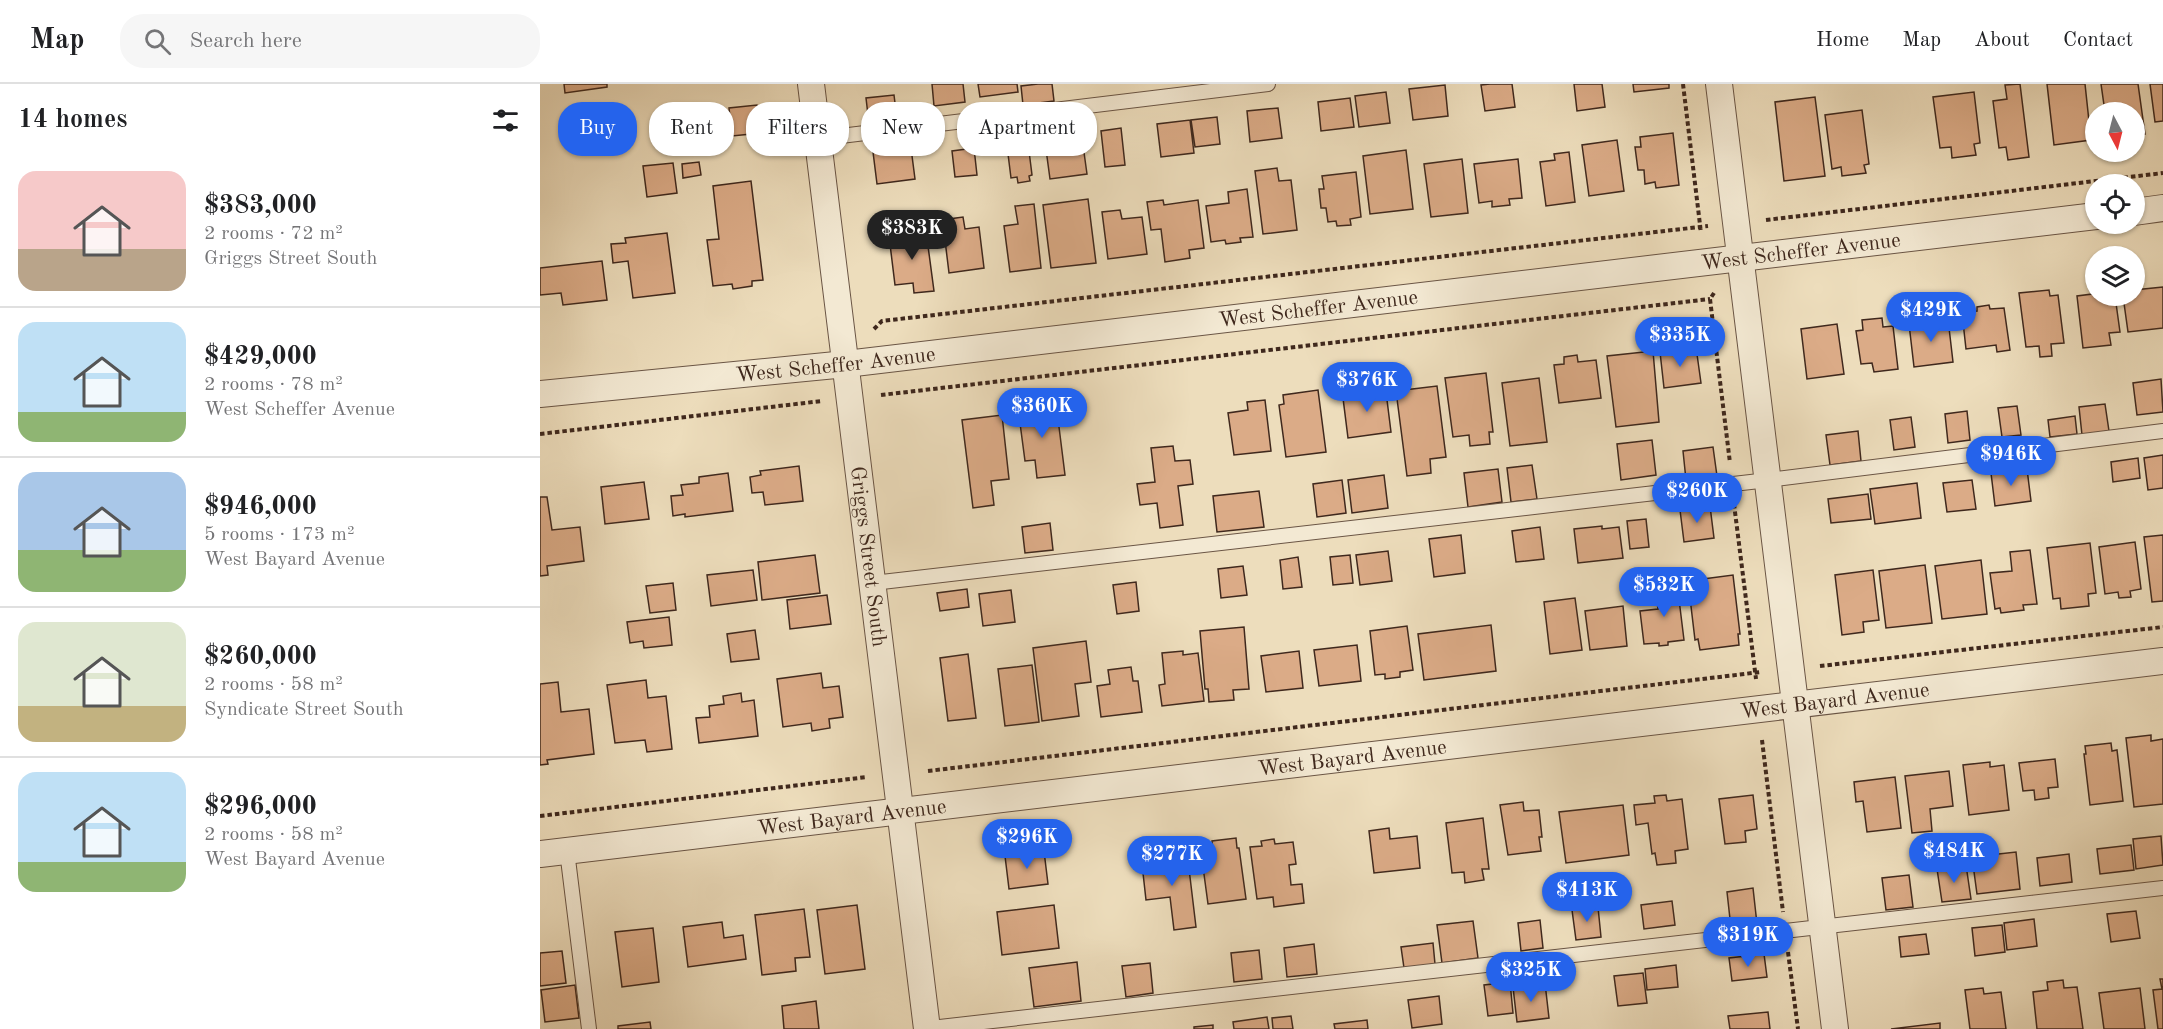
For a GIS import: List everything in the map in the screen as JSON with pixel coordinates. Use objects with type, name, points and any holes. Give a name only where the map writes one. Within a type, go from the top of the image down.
[{"type":"street","name":"Griggs Street South","points":[[811,84],[813,102]]},
{"type":"street","points":[[1719,84],[1835,1029]]},
{"type":"street","name":"Griggs Street South","points":[[818,156],[846,364],[927,1029]]},
{"type":"street","points":[[2145,210],[2163,208]]},
{"type":"street","name":"West Scheffer Avenue","points":[[540,394],[846,364],[2085,217]]},
{"type":"street","name":"West Bayard Avenue","points":[[540,855],[2163,661]]},
{"type":"lane","points":[[849,135],[1268,84]]},
{"type":"lane","points":[[873,583],[1768,480],[2163,431]]},
{"type":"lane","points":[[567,851],[589,1029]]},
{"type":"lane","points":[[920,1029],[2163,888]]},
{"type":"path","points":[[1683,84],[1701,233]]},
{"type":"path","points":[[1766,220],[2163,173]]},
{"type":"path","points":[[874,329],[882,321],[1709,226]]},
{"type":"path","points":[[881,395],[1710,299]]},
{"type":"path","points":[[540,434],[824,401]]},
{"type":"path","points":[[1820,666],[2163,627]]},
{"type":"path","points":[[928,771],[1761,672]]},
{"type":"path","points":[[1762,740],[1798,1029]]},
{"type":"path","points":[[540,816],[867,777]]},
{"type":"building","points":[[564,84],[607,84],[607,87],[565,93]]},
{"type":"building","points":[[932,84],[963,84],[965,102],[945,105],[945,102],[934,102]]},
{"type":"building","points":[[978,84],[1017,84],[1018,92],[980,97]]},
{"type":"building","points":[[1052,84],[1054,101],[1023,102],[1021,86]]},
{"type":"building","points":[[1512,84],[1515,107],[1485,111],[1481,85]]},
{"type":"building","points":[[1574,84],[1602,84],[1605,107],[1577,111]]},
{"type":"building","points":[[1633,84],[1669,84],[1669,88],[1634,92]]},
{"type":"building","points":[[2020,84],[2029,157],[2008,160],[2006,147],[1999,148],[1993,101],[2007,99],[2005,85]]},
{"type":"building","points":[[2047,84],[2085,84],[2087,102],[2085,102],[2085,141],[2054,145]]},
{"type":"building","points":[[2101,84],[2138,84],[2141,102],[2104,102]]},
{"type":"building","points":[[2150,84],[2163,84],[2163,121],[2155,122]]},
{"type":"building","points":[[1445,85],[1448,116],[1413,120],[1409,89]]},
{"type":"building","points":[[1386,92],[1390,123],[1359,127],[1355,96]]},
{"type":"building","points":[[1974,92],[1980,143],[1974,144],[1976,155],[1952,158],[1951,147],[1940,148],[1933,97]]},
{"type":"building","points":[[894,95],[895,102],[866,102],[866,98]]},
{"type":"building","points":[[1815,97],[1825,176],[1784,181],[1775,102]]},
{"type":"building","points":[[1350,98],[1354,127],[1321,131],[1318,102]]},
{"type":"building","points":[[746,106],[746,135],[734,136],[734,107]]},
{"type":"building","points":[[1278,108],[1282,138],[1250,142],[1247,111]]},
{"type":"building","points":[[1862,110],[1869,164],[1864,165],[1866,173],[1842,176],[1841,167],[1832,169],[1825,115]]},
{"type":"building","points":[[1217,117],[1220,144],[1195,147],[1191,120]]},
{"type":"building","points":[[1190,120],[1194,153],[1161,157],[1157,124]]},
{"type":"building","points":[[1121,128],[1125,165],[1105,167],[1101,131]]},
{"type":"building","points":[[1673,133],[1679,185],[1656,188],[1655,182],[1645,184],[1644,170],[1638,170],[1635,147],[1641,147],[1640,137]]},
{"type":"building","points":[[1617,140],[1624,191],[1589,196],[1582,145]]},
{"type":"building","points":[[957,150],[957,156],[975,156],[977,175],[955,177],[952,151]]},
{"type":"building","points":[[1406,150],[1413,209],[1370,214],[1363,156]]},
{"type":"building","points":[[1569,152],[1575,202],[1546,206],[1540,162],[1555,160],[1554,154]]},
{"type":"building","points":[[874,156],[912,156],[915,179],[877,184]]},
{"type":"building","points":[[1008,156],[1030,156],[1032,175],[1029,176],[1030,181],[1018,183],[1017,177],[1011,178]]},
{"type":"building","points":[[1047,156],[1084,156],[1087,174],[1050,179]]},
{"type":"building","points":[[1462,159],[1468,213],[1431,217],[1424,164]]},
{"type":"building","points":[[1518,159],[1522,198],[1509,199],[1510,205],[1492,207],[1492,201],[1479,203],[1474,164]]},
{"type":"building","points":[[699,162],[701,175],[683,178],[682,164]]},
{"type":"building","points":[[673,163],[677,193],[647,197],[643,166]]},
{"type":"building","points":[[1277,168],[1279,181],[1291,180],[1297,230],[1263,234],[1255,171]]},
{"type":"building","points":[[1356,172],[1361,217],[1350,219],[1351,225],[1337,226],[1336,221],[1328,222],[1326,208],[1321,208],[1319,189],[1324,189],[1322,176]]},
{"type":"building","points":[[751,181],[763,280],[752,281],[752,286],[733,289],[732,284],[713,286],[707,240],[719,239],[713,186]]},
{"type":"building","points":[[1247,189],[1253,237],[1240,238],[1241,242],[1226,244],[1225,240],[1211,242],[1206,206],[1229,203],[1228,192]]},
{"type":"building","points":[[1088,199],[1096,263],[1051,268],[1043,205]]},
{"type":"building","points":[[1163,200],[1164,205],[1198,200],[1204,248],[1189,250],[1190,258],[1165,262],[1161,229],[1151,230],[1147,202]]},
{"type":"building","points":[[1034,204],[1041,268],[1010,272],[1004,226],[1018,224],[1015,206]]},
{"type":"building","points":[[1120,210],[1122,219],[1142,217],[1147,254],[1108,259],[1102,212]]},
{"type":"building","points":[[963,217],[965,229],[979,227],[984,268],[949,273],[944,232],[951,231],[949,219]]},
{"type":"building","points":[[926,231],[934,291],[914,293],[913,283],[895,285],[889,236]]},
{"type":"building","points":[[667,233],[675,293],[633,298],[628,261],[613,263],[611,244],[626,243],[625,238]]},
{"type":"building","points":[[602,261],[607,300],[563,305],[561,293],[540,295],[540,268]]},
{"type":"building","points":[[2163,287],[2163,328],[2128,332],[2124,306],[2145,306],[2145,289]]},
{"type":"building","points":[[2049,290],[2050,296],[2058,295],[2064,343],[2051,344],[2052,356],[2040,357],[2039,346],[2026,347],[2019,293]]},
{"type":"building","points":[[2085,295],[2085,306],[2116,306],[2120,332],[2109,333],[2111,345],[2083,348],[2077,296]]},
{"type":"building","points":[[1989,305],[1990,309],[2004,308],[2010,350],[1997,352],[1996,345],[1966,349],[1962,313],[1977,311],[1977,307]]},
{"type":"building","points":[[1882,318],[1883,327],[1893,326],[1898,369],[1874,372],[1872,363],[1861,364],[1856,331],[1863,330],[1862,320]]},
{"type":"building","points":[[1948,319],[1953,362],[1914,367],[1909,324]]},
{"type":"building","points":[[1837,324],[1844,374],[1807,379],[1801,329]]},
{"type":"building","points":[[1696,347],[1701,383],[1664,388],[1660,352]]},
{"type":"building","points":[[1653,351],[1659,422],[1616,427],[1607,356]]},
{"type":"building","points":[[1577,355],[1578,362],[1596,360],[1601,398],[1559,403],[1554,365],[1564,364],[1564,357]]},
{"type":"building","points":[[1486,373],[1493,432],[1489,432],[1490,444],[1470,446],[1469,435],[1453,437],[1445,378]]},
{"type":"building","points":[[1539,378],[1547,442],[1510,446],[1502,383]]},
{"type":"building","points":[[2161,379],[2163,412],[2137,415],[2133,383]]},
{"type":"building","points":[[1375,385],[1376,394],[1386,392],[1391,432],[1348,438],[1343,398],[1354,396],[1353,387]]},
{"type":"building","points":[[1437,386],[1446,457],[1430,459],[1431,473],[1407,476],[1396,391]]},
{"type":"building","points":[[1318,390],[1326,452],[1286,457],[1279,405],[1284,404],[1283,395]]},
{"type":"building","points":[[1265,400],[1271,451],[1234,455],[1228,413],[1248,410],[1247,402]]},
{"type":"building","points":[[1056,403],[1065,475],[1037,478],[1035,460],[1025,461],[1018,408]]},
{"type":"building","points":[[2105,404],[2109,431],[2082,435],[2079,407]]},
{"type":"building","points":[[2017,406],[2021,435],[2002,437],[1998,408]]},
{"type":"building","points":[[1967,411],[1970,440],[1948,443],[1945,414]]},
{"type":"building","points":[[1002,415],[1009,479],[991,481],[994,505],[973,508],[962,420]]},
{"type":"building","points":[[2075,416],[2077,434],[2050,437],[2048,420]]},
{"type":"building","points":[[1911,417],[1915,447],[1894,450],[1890,420]]},
{"type":"building","points":[[1858,431],[1861,461],[1830,465],[1826,435]]},
{"type":"building","points":[[1652,440],[1656,475],[1621,480],[1617,444]]},
{"type":"building","points":[[1173,446],[1175,461],[1190,460],[1193,484],[1178,486],[1183,525],[1160,528],[1157,503],[1140,505],[1137,484],[1155,482],[1151,448]]},
{"type":"building","points":[[1713,447],[1717,476],[1686,480],[1683,451]]},
{"type":"building","points":[[2163,455],[2163,488],[2148,490],[2144,458]]},
{"type":"building","points":[[2138,458],[2140,478],[2113,482],[2111,462]]},
{"type":"building","points":[[1532,465],[1537,499],[1511,502],[1507,468]]},
{"type":"building","points":[[799,466],[803,501],[765,505],[763,492],[752,493],[750,477],[761,475],[760,471]]},
{"type":"building","points":[[1498,469],[1502,502],[1468,507],[1464,473]]},
{"type":"building","points":[[2027,469],[2031,501],[1995,506],[1991,473]]},
{"type":"building","points":[[728,473],[733,511],[685,517],[685,514],[673,516],[671,496],[683,495],[681,485],[699,483],[699,477]]},
{"type":"building","points":[[1384,475],[1388,508],[1352,513],[1348,480]]},
{"type":"building","points":[[1342,480],[1346,513],[1317,517],[1313,484]]},
{"type":"building","points":[[1972,480],[1976,509],[1947,512],[1943,483]]},
{"type":"building","points":[[644,482],[649,519],[605,524],[601,487]]},
{"type":"building","points":[[1917,483],[1921,518],[1875,524],[1870,489]]},
{"type":"building","points":[[1259,491],[1264,527],[1217,532],[1213,496]]},
{"type":"building","points":[[1868,494],[1871,519],[1831,523],[1828,499]]},
{"type":"building","points":[[540,497],[547,497],[552,530],[580,527],[584,561],[547,566],[548,575],[540,576]]},
{"type":"building","points":[[1710,506],[1714,538],[1684,542],[1680,510]]},
{"type":"building","points":[[1646,519],[1649,547],[1630,549],[1627,521]]},
{"type":"building","points":[[1050,523],[1053,550],[1025,553],[1022,527]]},
{"type":"building","points":[[1602,526],[1602,529],[1619,527],[1623,558],[1578,563],[1574,529]]},
{"type":"building","points":[[1540,527],[1544,559],[1516,562],[1512,531]]},
{"type":"building","points":[[1461,535],[1465,573],[1434,577],[1429,539]]},
{"type":"building","points":[[2163,535],[2163,601],[2152,602],[2144,537]]},
{"type":"building","points":[[2135,542],[2141,589],[2130,591],[2131,597],[2119,598],[2118,592],[2105,594],[2099,547]]},
{"type":"building","points":[[2090,543],[2096,593],[2088,594],[2089,606],[2061,609],[2060,598],[2053,599],[2047,548]]},
{"type":"building","points":[[2030,550],[2037,604],[2023,605],[2024,610],[2001,613],[2000,608],[1995,609],[1990,573],[2012,571],[2010,552]]},
{"type":"building","points":[[1388,551],[1392,581],[1360,585],[1356,555]]},
{"type":"building","points":[[815,555],[820,593],[762,600],[758,562]]},
{"type":"building","points":[[1350,555],[1353,583],[1333,585],[1330,557]]},
{"type":"building","points":[[1298,557],[1302,587],[1283,589],[1280,560]]},
{"type":"building","points":[[1981,560],[1987,614],[1942,619],[1935,566]]},
{"type":"building","points":[[1925,565],[1932,623],[1886,628],[1879,571]]},
{"type":"building","points":[[1243,566],[1247,595],[1221,598],[1218,569]]},
{"type":"building","points":[[753,570],[757,600],[711,606],[707,575]]},
{"type":"building","points":[[1873,570],[1879,620],[1863,622],[1864,632],[1842,635],[1835,575]]},
{"type":"building","points":[[1733,575],[1740,634],[1738,634],[1739,645],[1700,650],[1698,639],[1695,640],[1688,581]]},
{"type":"building","points":[[1136,582],[1139,611],[1117,614],[1113,585]]},
{"type":"building","points":[[673,583],[676,610],[650,613],[646,586]]},
{"type":"building","points":[[1677,583],[1684,640],[1659,646],[1659,643],[1644,644],[1640,611],[1658,609],[1655,586]]},
{"type":"building","points":[[967,589],[969,607],[940,611],[937,593]]},
{"type":"building","points":[[1011,590],[1015,622],[983,626],[979,594]]},
{"type":"building","points":[[827,595],[831,624],[790,629],[787,600]]},
{"type":"building","points":[[1575,598],[1582,650],[1550,654],[1544,602]]},
{"type":"building","points":[[1623,606],[1627,646],[1590,650],[1585,611]]},
{"type":"building","points":[[669,617],[672,645],[644,648],[643,641],[630,643],[627,622]]},
{"type":"building","points":[[1491,625],[1496,671],[1424,680],[1418,634]]},
{"type":"building","points":[[1407,626],[1413,670],[1400,672],[1400,677],[1385,679],[1385,674],[1375,675],[1370,631]]},
{"type":"building","points":[[1244,627],[1249,689],[1233,690],[1234,700],[1209,702],[1208,689],[1205,689],[1200,631]]},
{"type":"building","points":[[755,630],[759,659],[731,662],[727,634]]},
{"type":"building","points":[[1086,641],[1091,682],[1075,684],[1079,716],[1042,721],[1033,648]]},
{"type":"building","points":[[1357,645],[1361,681],[1319,686],[1314,650]]},
{"type":"building","points":[[1183,651],[1183,655],[1198,653],[1204,701],[1162,706],[1159,685],[1165,684],[1162,653]]},
{"type":"building","points":[[1299,651],[1303,688],[1266,692],[1261,656]]},
{"type":"building","points":[[968,654],[976,718],[948,721],[940,658]]},
{"type":"building","points":[[1032,665],[1039,722],[1005,726],[998,669]]},
{"type":"building","points":[[1131,667],[1133,681],[1138,681],[1142,712],[1101,717],[1097,686],[1110,684],[1108,670]]},
{"type":"building","points":[[821,673],[823,688],[839,686],[843,717],[829,719],[830,728],[812,731],[811,723],[783,727],[777,679]]},
{"type":"building","points":[[646,680],[648,698],[666,696],[672,749],[647,752],[645,740],[615,743],[607,685]]},
{"type":"building","points":[[558,682],[561,712],[589,709],[594,754],[547,760],[548,764],[540,765],[540,684]]},
{"type":"building","points":[[741,693],[742,702],[754,700],[758,736],[699,743],[696,718],[710,717],[709,706],[724,704],[723,696]]},
{"type":"building","points":[[2151,735],[2151,741],[2163,739],[2163,804],[2134,807],[2126,738]]},
{"type":"building","points":[[2111,743],[2112,751],[2117,750],[2123,801],[2090,805],[2085,746]]},
{"type":"building","points":[[2055,759],[2058,787],[2048,788],[2049,798],[2035,800],[2034,790],[2023,791],[2019,763]]},
{"type":"building","points":[[1990,762],[1990,767],[2004,765],[2009,810],[1969,815],[1963,765]]},
{"type":"building","points":[[1949,771],[1953,806],[1930,809],[1932,831],[1912,833],[1905,776]]},
{"type":"building","points":[[1895,777],[1901,828],[1867,832],[1863,801],[1856,802],[1854,782]]},
{"type":"building","points":[[1666,795],[1667,801],[1682,799],[1688,849],[1675,851],[1676,863],[1657,865],[1655,853],[1652,854],[1648,823],[1636,825],[1634,805],[1655,803],[1654,796]]},
{"type":"building","points":[[1753,795],[1757,829],[1745,831],[1746,842],[1725,844],[1719,799]]},
{"type":"building","points":[[1523,802],[1524,811],[1539,810],[1541,851],[1508,855],[1500,805]]},
{"type":"building","points":[[1623,805],[1629,855],[1566,863],[1559,812]]},
{"type":"building","points":[[1483,818],[1489,869],[1482,869],[1484,880],[1465,883],[1464,872],[1452,873],[1446,823]]},
{"type":"building","points":[[1389,828],[1390,839],[1417,836],[1420,868],[1374,873],[1369,831]]},
{"type":"building","points":[[2161,836],[2163,865],[2136,869],[2133,839]]},
{"type":"building","points":[[1236,838],[1246,899],[1208,904],[1201,852],[1213,851],[1212,841]]},
{"type":"building","points":[[1274,839],[1275,844],[1293,842],[1296,864],[1289,865],[1291,885],[1302,884],[1304,903],[1274,907],[1273,897],[1257,899],[1250,847],[1262,846],[1261,841]]},
{"type":"building","points":[[2131,845],[2134,870],[2100,874],[2097,849]]},
{"type":"building","points":[[1044,851],[1048,884],[1009,889],[1005,856]]},
{"type":"building","points":[[1187,852],[1196,927],[1174,930],[1170,897],[1146,900],[1142,864],[1157,862],[1156,855]]},
{"type":"building","points":[[2016,852],[2020,889],[1977,894],[1972,857]]},
{"type":"building","points":[[2069,854],[2072,882],[2040,886],[2037,858]]},
{"type":"building","points":[[1966,865],[1971,899],[1942,902],[1937,869]]},
{"type":"building","points":[[1909,875],[1913,907],[1886,910],[1882,878]]},
{"type":"building","points":[[1753,888],[1757,924],[1731,928],[1727,892]]},
{"type":"building","points":[[1672,901],[1675,925],[1644,929],[1641,905]]},
{"type":"building","points":[[857,905],[865,969],[825,974],[817,910]]},
{"type":"building","points":[[1054,905],[1059,948],[1002,955],[997,912]]},
{"type":"building","points":[[1598,907],[1601,937],[1576,940],[1572,910]]},
{"type":"building","points":[[804,909],[810,957],[795,958],[796,971],[762,975],[755,915]]},
{"type":"building","points":[[2136,911],[2140,938],[2111,942],[2107,914]]},
{"type":"building","points":[[2034,919],[2037,946],[2007,950],[2004,923]]},
{"type":"building","points":[[1540,920],[1543,948],[1521,951],[1518,923]]},
{"type":"building","points":[[1473,921],[1478,958],[1442,963],[1437,925]]},
{"type":"building","points":[[722,922],[724,938],[743,935],[746,959],[688,967],[683,927]]},
{"type":"building","points":[[2002,925],[2005,952],[1975,956],[1972,928]]},
{"type":"building","points":[[653,928],[659,982],[622,987],[615,932]]},
{"type":"building","points":[[1926,934],[1929,954],[1901,957],[1899,937]]},
{"type":"building","points":[[1433,943],[1435,964],[1404,968],[1401,947]]},
{"type":"building","points":[[1314,944],[1317,974],[1287,977],[1284,948]]},
{"type":"building","points":[[1259,950],[1262,979],[1234,982],[1231,953]]},
{"type":"building","points":[[562,951],[566,983],[540,986],[540,953]]},
{"type":"building","points":[[1764,954],[1767,977],[1732,981],[1729,958]]},
{"type":"building","points":[[1077,962],[1081,1001],[1034,1007],[1029,968]]},
{"type":"building","points":[[1150,963],[1153,993],[1126,997],[1122,966]]},
{"type":"building","points":[[1676,965],[1678,987],[1647,990],[1645,969]]},
{"type":"building","points":[[1643,973],[1647,1003],[1618,1006],[1614,976]]},
{"type":"building","points":[[2160,979],[2163,979],[2163,1029],[2158,1029],[2153,990],[2162,989]]},
{"type":"building","points":[[2063,980],[2064,988],[2077,987],[2083,1029],[2037,1029],[2033,992],[2048,990],[2047,982]]},
{"type":"building","points":[[1510,982],[1513,1013],[1488,1016],[1484,985]]},
{"type":"building","points":[[1545,983],[1549,1018],[1517,1022],[1513,987]]},
{"type":"building","points":[[575,985],[579,1018],[545,1022],[541,990]]},
{"type":"building","points":[[1983,988],[1984,994],[2001,992],[2006,1029],[1970,1029],[1965,990]]},
{"type":"building","points":[[2140,988],[2145,1029],[2104,1029],[2099,993]]},
{"type":"building","points":[[1439,996],[1442,1024],[1412,1028],[1408,1000]]},
{"type":"building","points":[[816,1001],[819,1029],[784,1029],[782,1006]]},
{"type":"building","points":[[1768,1012],[1770,1029],[1730,1029],[1728,1016]]},
{"type":"building","points":[[1291,1016],[1293,1029],[1273,1029],[1272,1018]]},
{"type":"building","points":[[1267,1017],[1269,1029],[1234,1029],[1233,1022]]},
{"type":"building","points":[[1367,1020],[1368,1029],[1335,1029],[1334,1024]]},
{"type":"building","points":[[650,1022],[651,1029],[618,1029],[618,1026]]},
{"type":"building","points":[[1940,1023],[1940,1029],[1891,1029]]},
{"type":"building","points":[[1213,1025],[1213,1029],[1194,1029],[1194,1027]]}]
